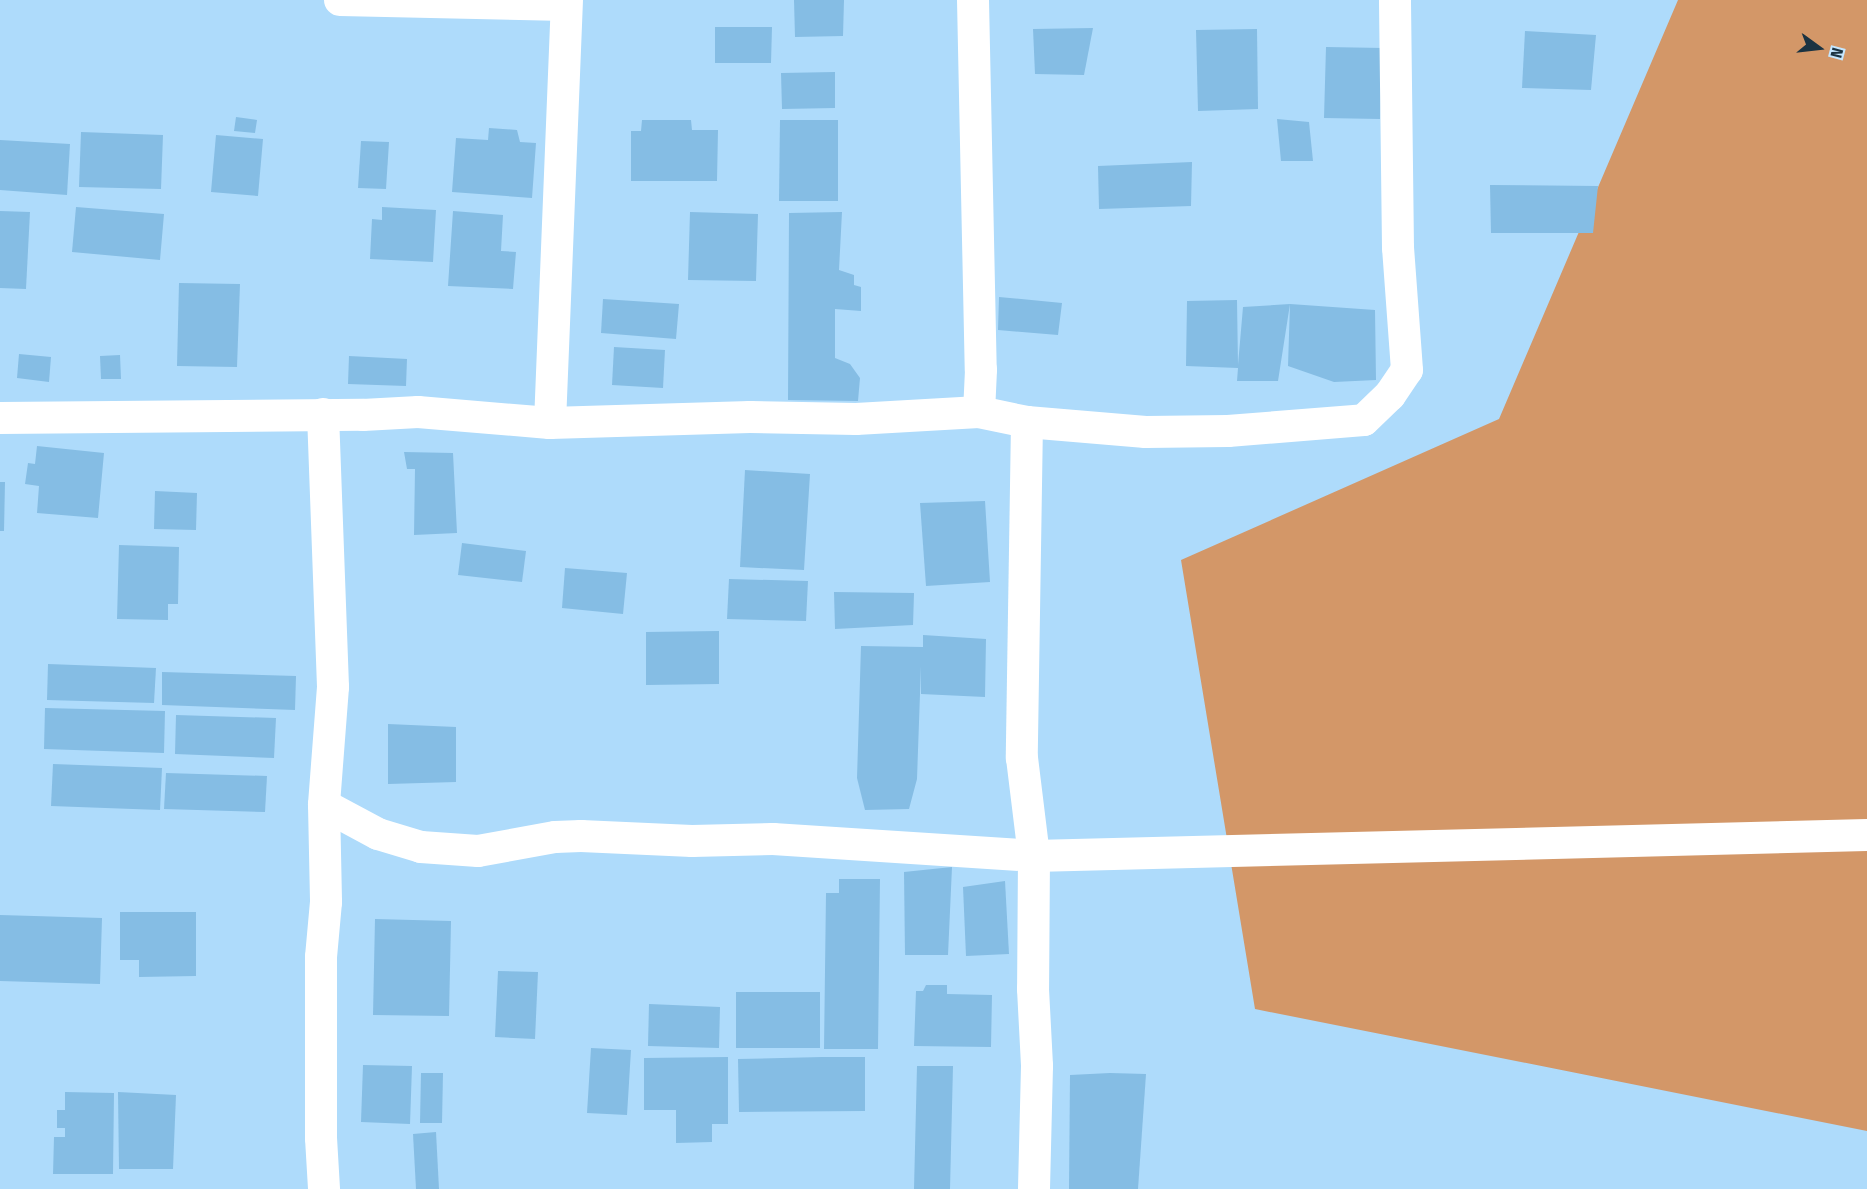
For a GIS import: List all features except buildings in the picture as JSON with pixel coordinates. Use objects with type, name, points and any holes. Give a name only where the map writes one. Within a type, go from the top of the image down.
[{"type":"street","points":[[340,0],[566,2],[550,423]]},
{"type":"street","points":[[973,0],[981,370],[979,412]]},
{"type":"street","points":[[0,418],[418,412],[550,423],[750,417],[856,419],[979,412],[1027,422],[1146,432],[1315,425],[1364,420],[1390,395],[1407,370],[1398,248],[1395,0]]},
{"type":"street","points":[[323,414],[333,687],[324,805],[326,881],[321,957],[321,1138],[324,1189]]},
{"type":"street","points":[[1027,422],[1022,758],[1034,856],[1033,990],[1037,1066],[1034,1189]]},
{"type":"street","points":[[324,805],[378,834],[421,847],[478,851],[555,837],[581,836],[692,841],[773,839],[1034,856],[1867,835]]},
{"type":"shaded area","points":[[1678,0],[1867,0],[1867,1131],[1255,1009],[1181,560],[1499,419]]}]
